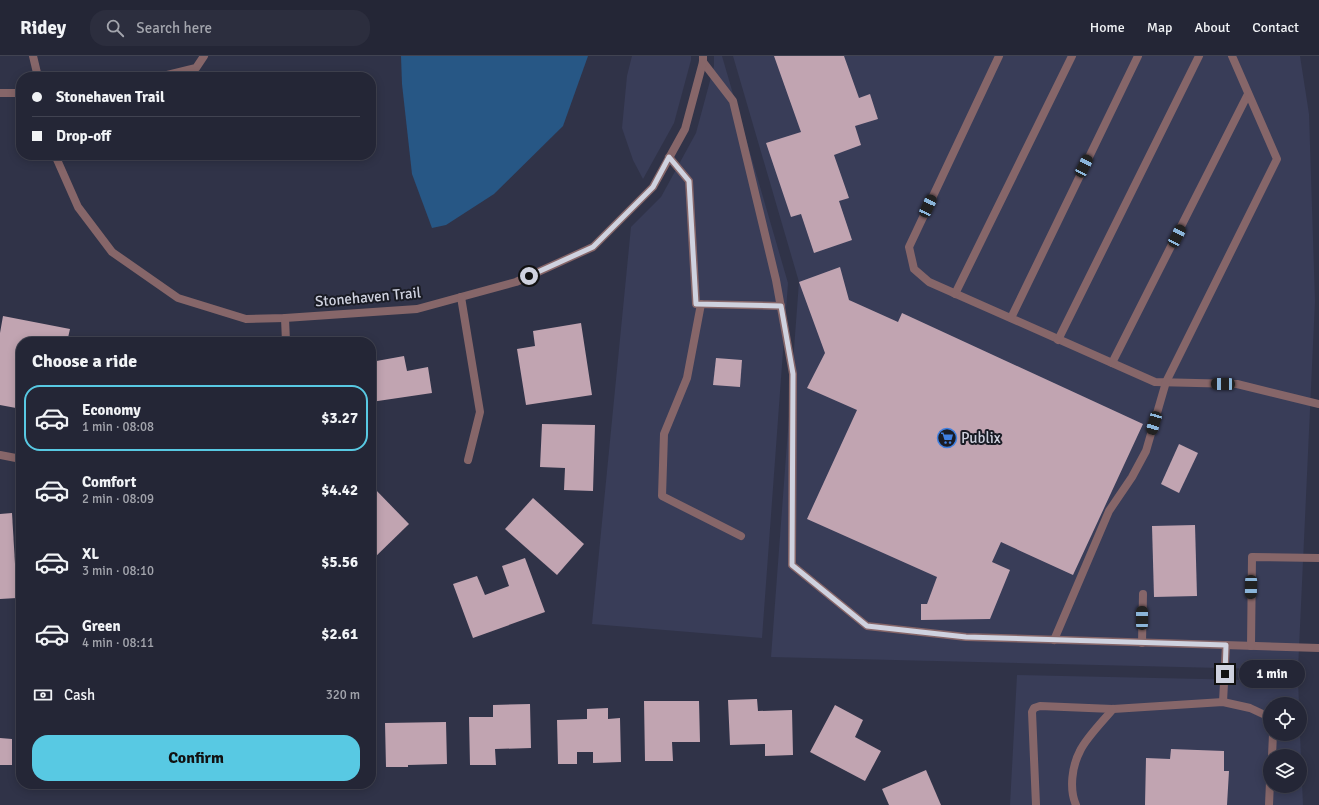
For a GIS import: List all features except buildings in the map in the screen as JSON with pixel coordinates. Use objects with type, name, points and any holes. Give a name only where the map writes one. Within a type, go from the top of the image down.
[{"type":"street","points":[[33,56],[37,72]]},
{"type":"street","points":[[180,72],[196,68],[204,56]]},
{"type":"street","points":[[999,56],[909,247],[914,268],[929,282],[1154,382],[1238,384],[1319,404]]},
{"type":"street","points":[[955,294],[1072,56]]},
{"type":"street","points":[[1011,318],[1138,56]]},
{"type":"street","points":[[1058,340],[1199,56]]},
{"type":"street","points":[[1054,640],[1110,511],[1132,477],[1146,451],[1166,382],[1277,159],[1232,56]]},
{"type":"street","points":[[703,59],[733,101],[776,280],[793,374],[792,565],[867,626],[966,637],[1319,648]]},
{"type":"street","name":"Stonehaven Trail","points":[[57,160],[78,207],[112,252],[178,298],[246,319],[286,318],[417,309],[516,282],[593,247],[653,187],[685,129],[703,59]]},
{"type":"street","points":[[0,93],[16,93]]},
{"type":"street","points":[[1112,364],[1248,94]]},
{"type":"street","points":[[669,157],[689,181],[696,304],[781,306]]},
{"type":"street","points":[[461,297],[480,412],[468,460]]},
{"type":"street","points":[[701,304],[687,378],[664,434],[662,496],[741,536]]},
{"type":"street","points":[[286,318],[286,337]]},
{"type":"street","points":[[0,455],[16,458]]},
{"type":"street","points":[[1250,646],[1252,557],[1319,558]]},
{"type":"street","points":[[1142,594],[1142,642]]},
{"type":"street","points":[[1223,702],[1226,645]]},
{"type":"street","points":[[1036,805],[1032,712],[1034,708],[1040,706],[1113,709],[1223,702],[1250,708],[1263,714]]},
{"type":"street","points":[[1076,805],[1073,798],[1072,776],[1080,750],[1113,709]]},
{"type":"street","points":[[1269,805],[1270,793]]},
{"type":"shaded area","points":[[632,56],[691,56],[674,123],[643,179],[633,160],[622,128],[627,76]]},
{"type":"shaded area","points":[[714,56],[722,56],[788,283],[762,638],[592,624],[631,227],[661,197],[696,133],[714,66]]},
{"type":"shaded area","points":[[733,56],[1300,56],[1309,114],[1315,301],[1298,670],[771,657],[799,282]]},
{"type":"shaded area","points":[[1017,675],[1298,681],[1299,697],[1263,697],[1263,741],[1300,741],[1301,749],[1263,749],[1263,793],[1302,793],[1303,805],[1010,805]]},
{"type":"water","points":[[401,56],[588,56],[563,126],[494,194],[446,225],[432,228],[412,174],[402,84]]},
{"type":"place","name":"Publix","points":[[947,438]]},
{"type":"route","points":[[529,276],[593,247],[653,187],[669,157],[689,181],[696,304],[781,306],[793,374],[792,565],[867,626],[966,637],[1226,645],[1225,674]]}]
